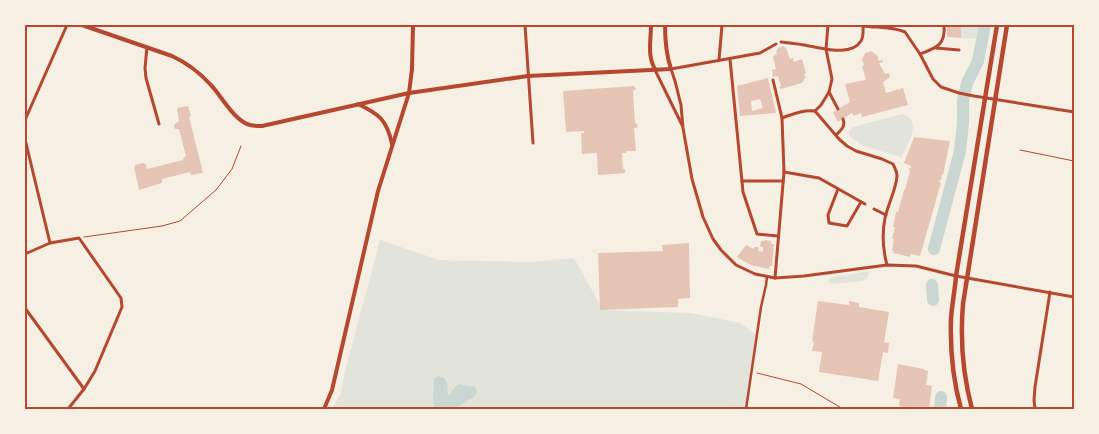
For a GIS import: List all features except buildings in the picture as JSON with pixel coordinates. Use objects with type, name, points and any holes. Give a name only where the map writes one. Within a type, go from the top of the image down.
[{"type":"main road","points":[[961,409],[952,357],[951,317],[997,25]]},
{"type":"main road","points":[[972,409],[966,380],[962,343],[962,317],[1007,25]]},
{"type":"street","points":[[25,120],[68,25]]},
{"type":"street","points":[[82,25],[185,62],[197,70],[212,85],[236,116],[251,126],[262,126],[409,93],[528,76],[671,69],[760,53],[776,44]]},
{"type":"street","points":[[324,409],[332,390],[378,191],[409,93],[412,69],[413,25]]},
{"type":"street","points":[[525,25],[533,143]]},
{"type":"street","points":[[651,25],[651,63],[683,128]]},
{"type":"street","points":[[665,25],[667,55],[676,81],[681,105],[683,128],[696,195],[713,239],[721,250],[736,264],[755,274],[775,278],[887,265],[916,266],[956,276],[1074,297]]},
{"type":"street","points":[[720,60],[722,25]]},
{"type":"street","points":[[782,118],[796,112],[815,111],[829,92],[832,79],[826,49],[828,25]]},
{"type":"street","points":[[781,42],[826,49],[849,49],[861,41],[863,25],[889,27],[905,32],[920,54],[933,79],[941,87],[974,96],[1074,112]]},
{"type":"street","points":[[936,48],[945,34],[944,25]]},
{"type":"street","points":[[147,47],[146,78],[160,124]]},
{"type":"street","points":[[920,54],[936,48],[959,50]]},
{"type":"street","points":[[730,59],[743,192],[757,234],[778,236]]},
{"type":"street","points":[[774,80],[782,118],[784,172],[775,278]]},
{"type":"street","points":[[829,92],[838,109]]},
{"type":"street","points":[[358,104],[374,112],[382,119],[390,132],[393,145]]},
{"type":"street","points":[[815,111],[847,146],[894,164],[897,174],[883,229],[887,265]]},
{"type":"street","points":[[836,135],[844,127],[843,118]]},
{"type":"street","points":[[25,139],[50,243]]},
{"type":"street","points":[[784,172],[819,178],[863,203],[847,226],[829,223],[828,215],[838,189]]},
{"type":"street","points":[[742,181],[783,181]]},
{"type":"street","points":[[874,209],[886,215]]},
{"type":"street","points":[[25,254],[50,243],[79,238],[121,298],[122,307],[95,371],[68,409]]},
{"type":"street","points":[[746,409],[767,277]]},
{"type":"street","points":[[1035,409],[1035,387],[1050,292]]},
{"type":"street","points":[[25,308],[84,388]]},
{"type":"lane","points":[[1020,150],[1074,161]]},
{"type":"path","points":[[79,238],[109,232],[162,226],[180,221],[216,190],[232,169],[241,146]]},
{"type":"path","points":[[751,373],[801,384],[843,409]]},
{"type":"shaded area","points":[[961,25],[983,25],[980,39],[961,38]]},
{"type":"shaded area","points":[[902,114],[909,117],[913,127],[902,157],[863,146],[849,136],[849,132],[853,127]]},
{"type":"shaded area","points":[[380,240],[439,260],[531,262],[574,258],[603,310],[691,313],[740,323],[757,336],[746,409],[332,409],[341,393],[345,371]]},
{"type":"shaded area","points":[[869,271],[867,277],[862,281],[835,284],[828,282],[830,278]]},
{"type":"shaded area","points":[[438,376],[444,378],[447,383],[448,396],[458,384],[475,387],[476,395],[451,409],[434,406],[434,379]]},
{"type":"waterway","points":[[934,249],[960,151],[963,100],[967,83],[978,61],[985,25]]},
{"type":"waterway","points":[[932,285],[933,300]]},
{"type":"waterway","points":[[940,409],[941,397]]}]
